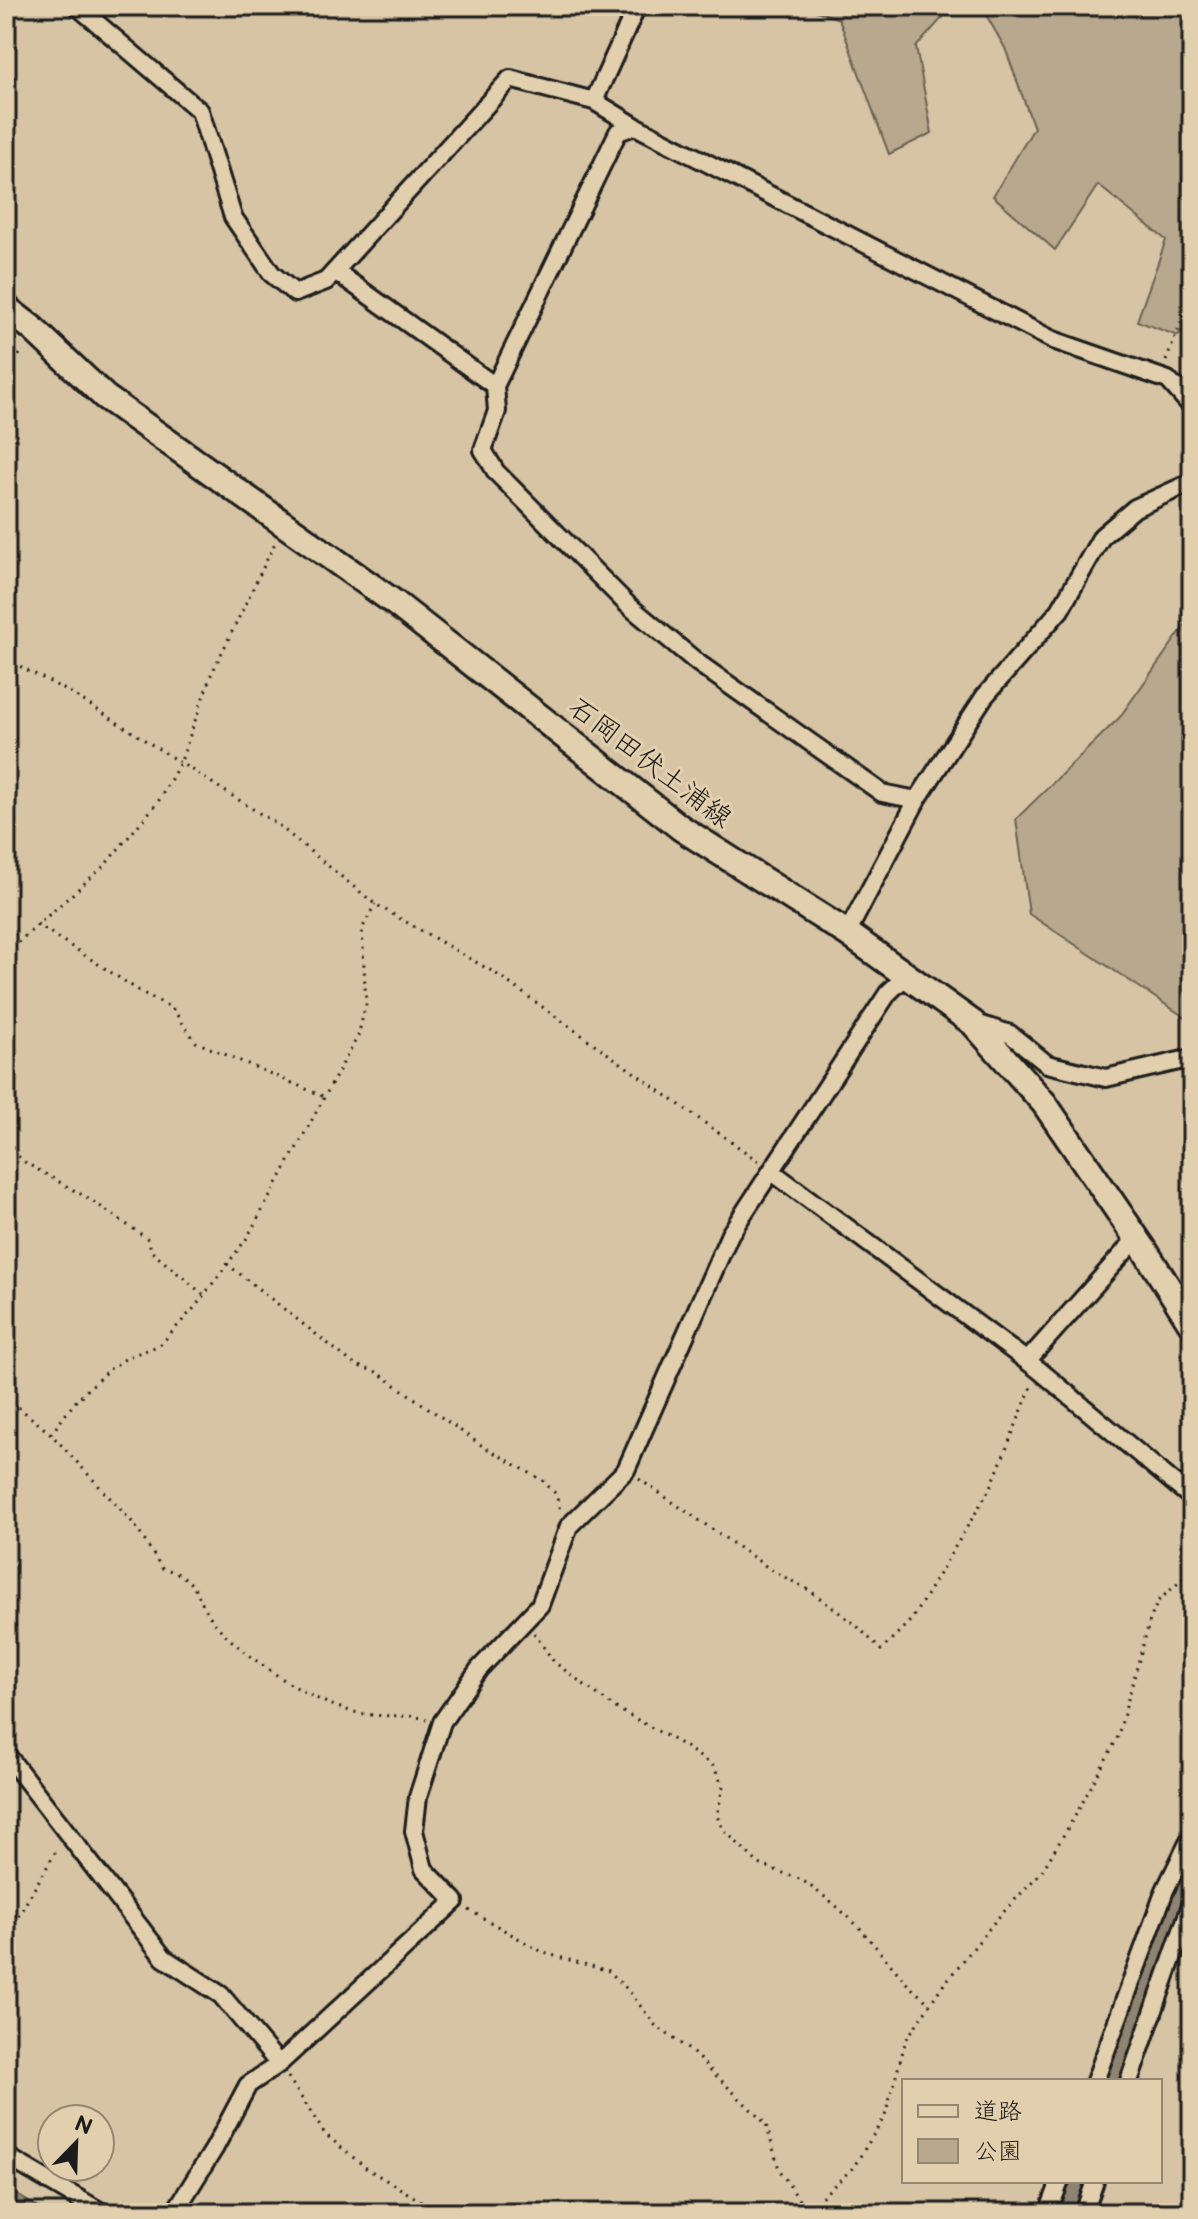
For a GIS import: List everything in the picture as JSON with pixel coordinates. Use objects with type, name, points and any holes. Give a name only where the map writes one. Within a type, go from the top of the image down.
[{"type":"main road","name":"石岡田伏土浦線","points":[[6,308],[32,328],[105,397],[395,603],[681,828],[847,933],[973,1023],[1044,1103],[1192,1325]]},
{"type":"street","points":[[77,6],[200,111],[233,217],[272,274],[295,293],[326,281],[510,79],[594,101],[635,126],[1053,340],[1168,380],[1192,407]]},
{"type":"street","points":[[594,101],[637,6]]},
{"type":"street","points":[[635,126],[618,132],[495,386],[497,411],[483,450],[496,472],[628,605],[691,654],[698,663],[882,793],[917,800]]},
{"type":"street","points":[[335,271],[495,386]]},
{"type":"street","points":[[847,933],[917,800],[984,697],[1060,610],[1102,536],[1135,508],[1192,482]]},
{"type":"street","points":[[174,2213],[214,2149],[248,2085],[279,2064],[455,1901],[424,1869],[414,1831],[418,1797],[442,1722],[479,1669],[540,1605],[569,1526],[626,1470],[730,1234],[888,993],[906,976]]},
{"type":"street","points":[[973,1023],[1010,1034],[1047,1064],[1106,1078],[1192,1058]]},
{"type":"street","points":[[771,1171],[1033,1366],[1192,1498]]},
{"type":"street","points":[[1033,1366],[1135,1240]]},
{"type":"street","points":[[6,1754],[164,1958],[221,1995],[279,2064]]},
{"type":"street","points":[[1096,2079],[1165,1890],[1192,1835]]},
{"type":"street","points":[[1130,2079],[1192,1902]]},
{"type":"street","points":[[6,2156],[103,2213]]},
{"type":"street","points":[[1048,2213],[1059,2183]]},
{"type":"street","points":[[1084,2213],[1094,2183]]},
{"type":"lane","points":[[1168,380],[1192,390]]},
{"type":"path","points":[[1168,380],[1164,368],[1192,294]]},
{"type":"path","points":[[6,376],[18,360],[32,328]]},
{"type":"path","points":[[6,953],[104,866],[158,802],[181,761],[211,675],[284,526]]},
{"type":"path","points":[[6,659],[71,693],[278,825],[375,904],[495,973],[771,1171]]},
{"type":"path","points":[[51,1434],[75,1402],[108,1370],[128,1357],[160,1345],[204,1295],[247,1238],[358,1036],[366,1004],[362,929],[375,904]]},
{"type":"path","points":[[37,924],[141,992],[172,1008],[196,1042],[325,1097]]},
{"type":"path","points":[[6,1146],[26,1163],[91,1200],[148,1239],[152,1252],[204,1295]]},
{"type":"path","points":[[227,1264],[355,1365],[377,1372],[481,1445],[542,1480],[556,1494],[563,1521],[569,1526]]},
{"type":"path","points":[[626,1470],[773,1571],[809,1590],[856,1625],[881,1650],[912,1619],[991,1487],[1033,1366]]},
{"type":"path","points":[[6,1397],[51,1434],[134,1524],[162,1568],[180,1573],[195,1588],[212,1620],[244,1651],[302,1692],[334,1705],[370,1715],[416,1716],[442,1722]]},
{"type":"path","points":[[455,1901],[544,1953],[609,1971],[655,2025],[692,2052],[766,2124],[779,2169],[805,2212],[853,2168],[885,2116],[906,2040],[930,2004],[997,1919],[1042,1871],[1117,1739],[1158,1601],[1192,1571]]},
{"type":"path","points":[[525,1621],[554,1662],[614,1707],[683,1745],[713,1766],[723,1786],[717,1816],[723,1829],[759,1864],[802,1880],[833,1903],[859,1927],[908,1985],[930,2004]]},
{"type":"path","points":[[6,1937],[66,1834]]},
{"type":"path","points":[[279,2064],[325,2134],[366,2168],[441,2213]]},
{"type":"green space","points":[[803,6],[953,6],[916,47],[932,133],[889,154],[839,19]]},
{"type":"green space","points":[[981,6],[1189,6],[1192,15],[1192,313],[1178,336],[1137,321],[1166,240],[1098,185],[1055,250],[993,196],[1034,128],[1005,48]]},
{"type":"green space","points":[[1188,621],[1192,623],[1192,1013],[1186,1018],[1029,914],[1016,819],[1119,718]]},
{"type":"shaded area","points":[[6,2188],[47,2213],[6,2213]]},
{"type":"waterway","points":[[1114,2079],[1192,1862]]},
{"type":"waterway","points":[[1066,2213],[1076,2183]]}]
